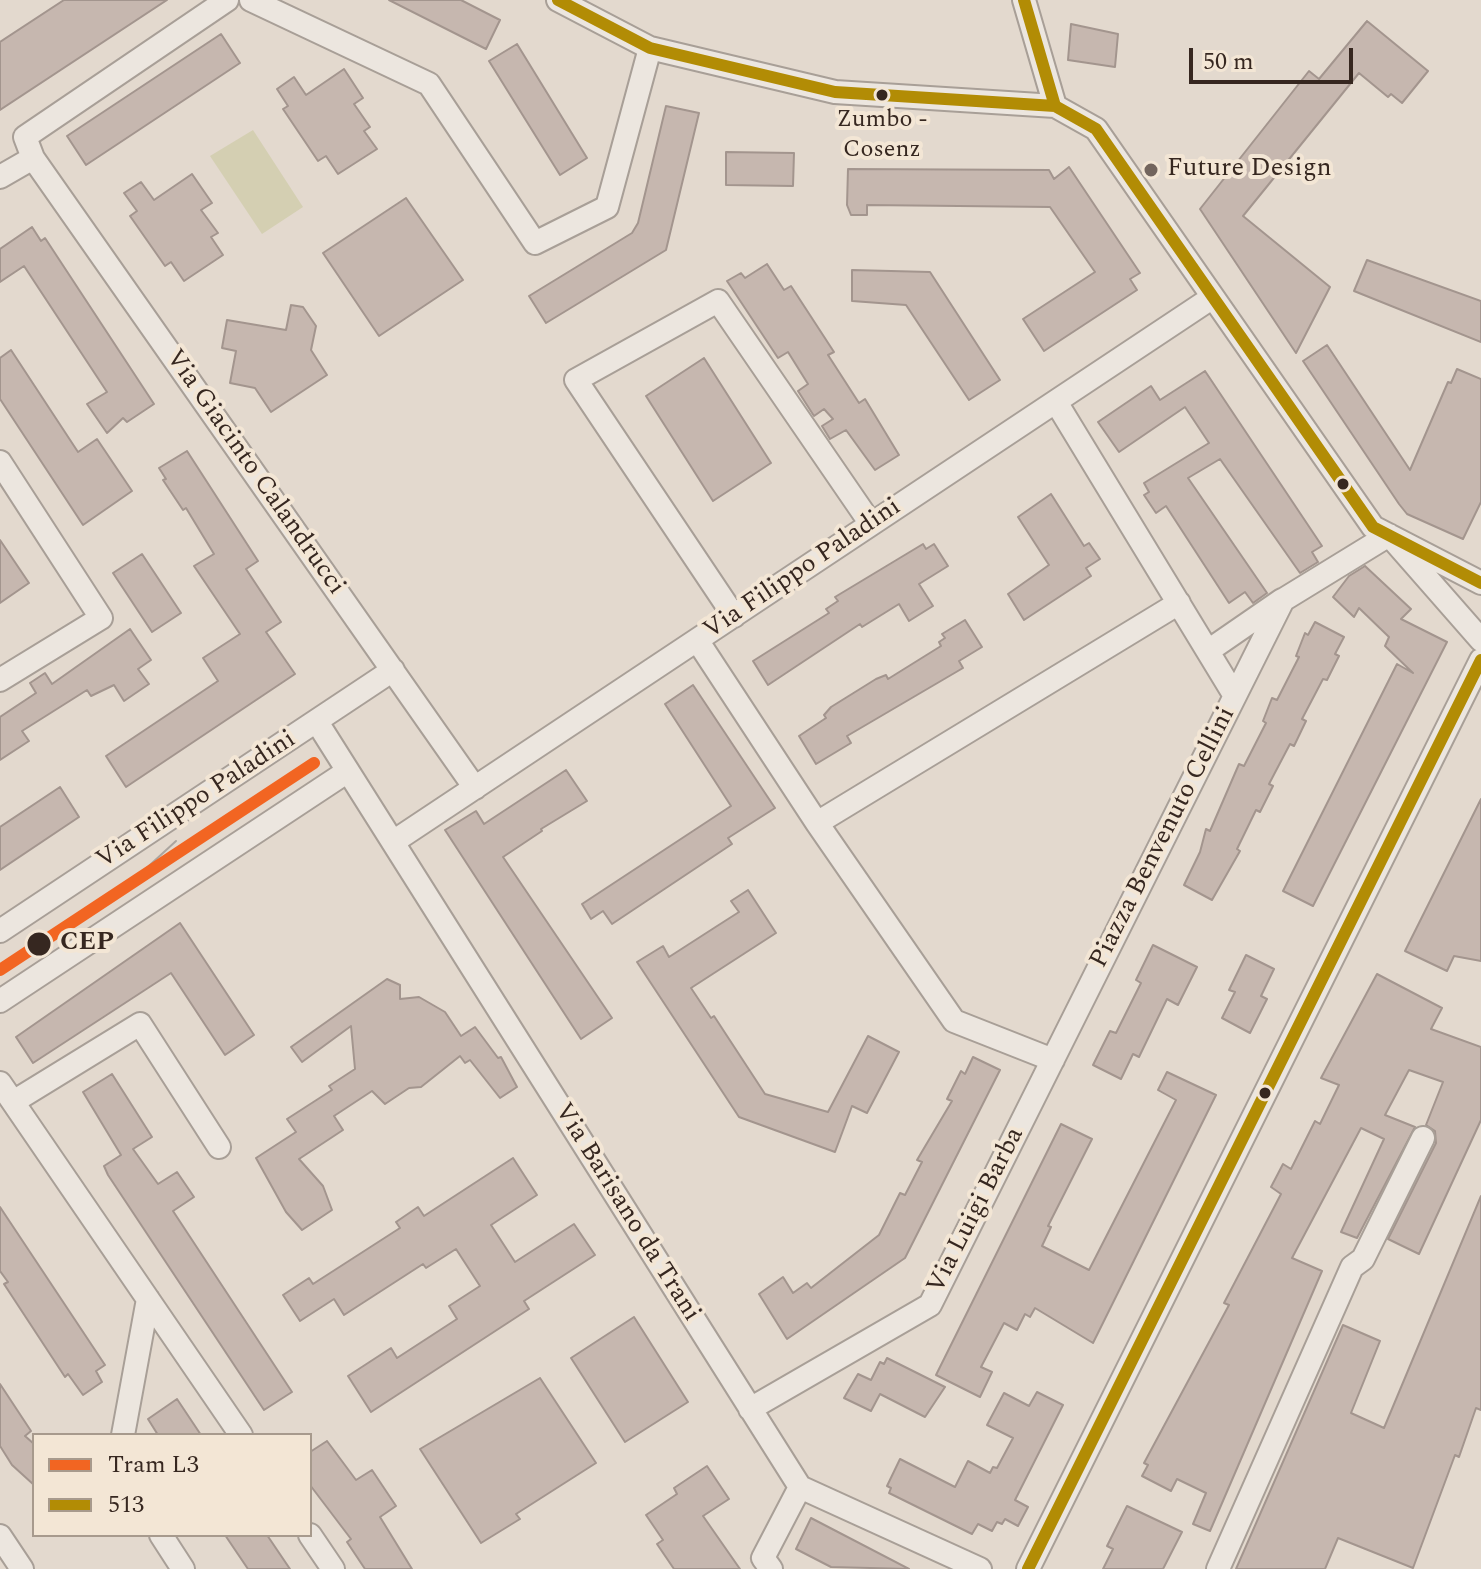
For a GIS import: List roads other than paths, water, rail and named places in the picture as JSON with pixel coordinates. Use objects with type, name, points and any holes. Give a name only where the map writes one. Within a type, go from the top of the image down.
[{"type":"street","points":[[0,177],[33,158],[25,137],[227,0]]},
{"type":"street","points":[[251,0],[429,84],[535,243],[607,207],[650,48]]},
{"type":"street","points":[[558,0],[650,48],[835,92],[1055,106],[1096,129],[1373,527],[1481,583]]},
{"type":"street","points":[[1024,0],[1055,106]]},
{"type":"street","name":"Via Giacinto Calandrucci","points":[[33,158],[475,788]]},
{"type":"street","name":"Via Filippo Paladini","points":[[393,842],[1213,297]]},
{"type":"street","points":[[734,616],[576,380],[718,301],[871,524]]},
{"type":"street","name":"Piazza Benvenuto Cellini","points":[[1053,1060],[1235,696],[1056,402]]},
{"type":"street","points":[[0,462],[101,618],[0,680]]},
{"type":"street","points":[[1208,651],[1283,600],[1389,535]]},
{"type":"street","points":[[1389,535],[1481,640]]},
{"type":"street","points":[[1235,696],[1283,600]]},
{"type":"street","points":[[817,823],[1179,603]]},
{"type":"street","points":[[697,640],[817,823],[954,1021],[1053,1060]]},
{"type":"street","points":[[1028,1569],[1481,660]]},
{"type":"street","name":"Via Filippo Paladini","points":[[0,931],[393,670]]},
{"type":"street","name":"Via Barisano da Trani","points":[[317,722],[800,1487]]},
{"type":"street","points":[[0,1001],[348,771]]},
{"type":"street","points":[[219,1147],[140,1024],[6,1092],[240,1433]]},
{"type":"street","name":"Via Luigi Barba","points":[[750,1409],[930,1305],[1053,1060]]},
{"type":"street","points":[[1218,1569],[1352,1267],[1363,1259],[1423,1138]]},
{"type":"street","points":[[123,1433],[148,1299]]},
{"type":"street","points":[[771,1569],[763,1558],[800,1487],[980,1569]]},
{"type":"street","points":[[0,1536],[22,1569]]},
{"type":"street","points":[[162,1537],[183,1569]]},
{"type":"street","points":[[311,1537],[333,1569]]},
{"type":"tram line","name":"L3","points":[[0,970],[314,763]]},
{"type":"tram line","points":[[127,886],[176,841]]},
{"type":"place","name":"Zumbo - Cosenz","points":[[882,95]]},
{"type":"place","name":"Future Design","points":[[1151,170]]},
{"type":"place","name":"CEP","points":[[39,944]]}]
